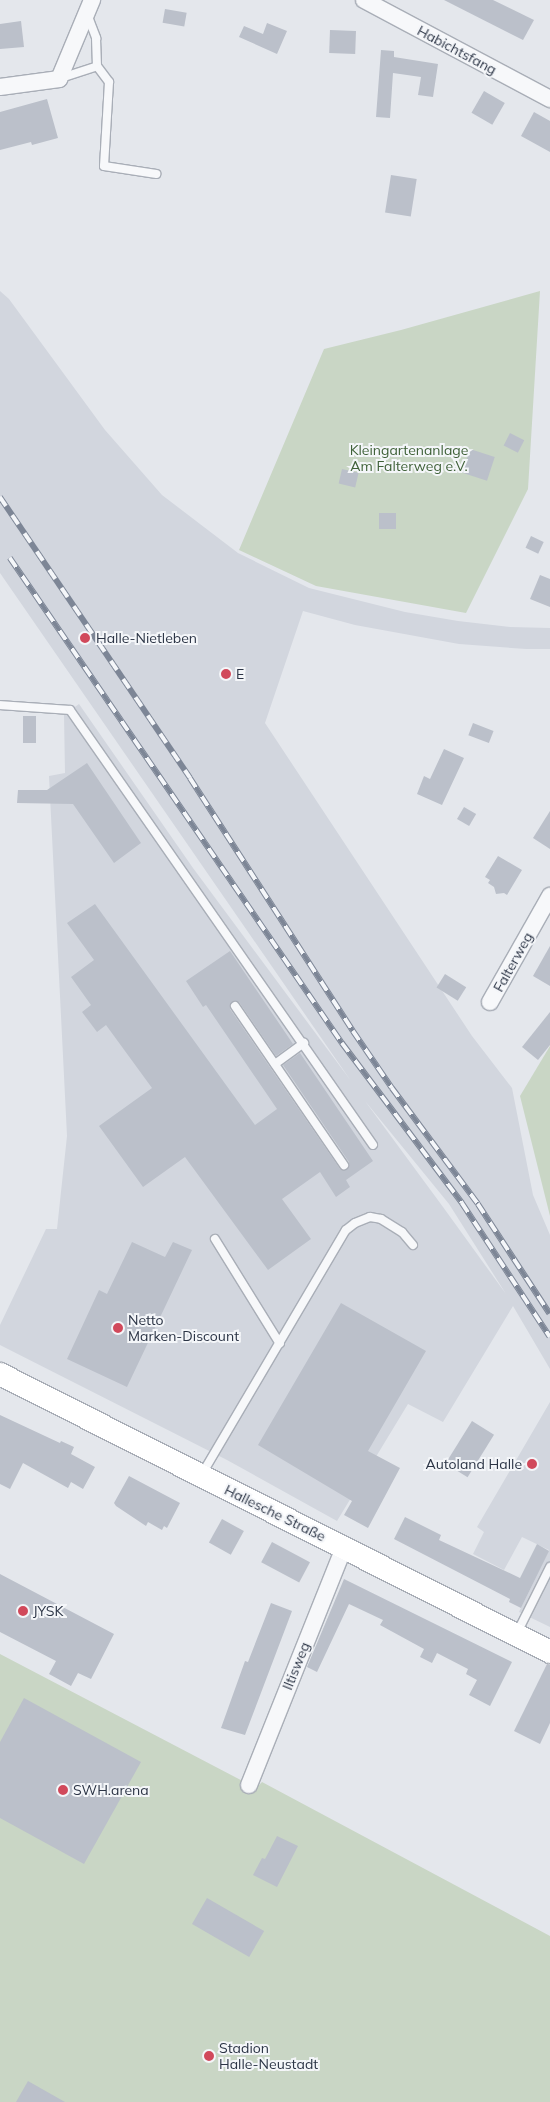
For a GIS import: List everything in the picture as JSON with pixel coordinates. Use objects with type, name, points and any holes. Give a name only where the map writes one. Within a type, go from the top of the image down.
[{"type":"street","name":"Habichtsfang","points":[[364,0],[550,99]]},
{"type":"street","points":[[0,87],[59,79],[89,6]]},
{"type":"street","name":"Falterweg","points":[[490,1002],[550,896]]},
{"type":"street","name":"Hallesche Straße","points":[[0,1374],[550,1652]]},
{"type":"street","name":"Iltisweg","points":[[249,1785],[344,1547]]},
{"type":"lane","points":[[89,6],[96,38],[97,66],[108,82],[104,166],[156,174]]},
{"type":"lane","points":[[59,79],[97,66]]},
{"type":"lane","points":[[0,704],[70,710],[304,1043],[373,1145]]},
{"type":"lane","points":[[235,1006],[344,1165]]},
{"type":"lane","points":[[275,1064],[304,1043]]},
{"type":"lane","points":[[202,1476],[346,1230],[355,1223],[370,1217],[382,1219],[402,1232],[412,1245]]},
{"type":"lane","points":[[215,1239],[280,1344]]},
{"type":"lane","points":[[517,1635],[550,1567]]},
{"type":"shaded area","points":[[0,291],[9,299],[105,430],[162,495],[238,553],[309,588],[405,612],[510,627],[550,628],[550,649],[526,649],[459,644],[355,625],[303,611],[265,723],[472,1036],[512,1088],[533,1195],[550,1235],[550,1369],[513,1306],[443,1422],[408,1404],[337,1521],[227,1460],[0,1345],[0,1325],[46,1229],[57,1229],[67,1136],[49,776],[65,773],[64,715],[79,704],[193,868],[351,1081],[0,573]],"holes":[[[365,1101],[449,1204],[506,1294]]]},
{"type":"shaded area","name":"Autoland Halle","points":[[550,1402],[550,1627],[519,1612],[549,1550],[522,1537],[504,1570],[473,1554],[484,1532],[477,1527]]},
{"type":"green space","name":"Kleingartenanlage Am Falterweg e.V.","points":[[540,291],[528,489],[466,613],[316,586],[239,550],[324,349],[401,330]]},
{"type":"green space","points":[[550,1046],[550,1216],[520,1096]]},
{"type":"green space","points":[[0,1654],[256,1788],[262,1782],[550,1936],[550,2102],[0,2102]]},
{"type":"building","points":[[444,0],[493,0],[534,20],[523,40]]},
{"type":"building","points":[[165,9],[187,13],[184,27],[163,23]]},
{"type":"building","points":[[21,21],[24,47],[0,49],[0,24]]},
{"type":"building","points":[[267,23],[287,31],[277,54],[239,37],[244,26],[263,34]]},
{"type":"building","points":[[330,30],[356,31],[355,54],[329,53]]},
{"type":"building","points":[[381,50],[394,51],[394,57],[438,64],[433,97],[418,95],[421,77],[393,73],[390,118],[376,117]]},
{"type":"building","points":[[484,91],[505,103],[492,125],[472,113]]},
{"type":"building","points":[[47,99],[58,138],[32,145],[31,142],[0,150],[0,112]]},
{"type":"building","points":[[534,112],[550,121],[550,152],[521,136]]},
{"type":"building","points":[[391,175],[417,179],[411,217],[385,213]]},
{"type":"building","points":[[510,433],[524,440],[518,453],[504,445]]},
{"type":"building","points":[[470,449],[495,457],[487,481],[462,473]]},
{"type":"building","points":[[342,469],[359,473],[355,487],[339,484]]},
{"type":"building","points":[[379,513],[396,513],[396,529],[379,529]]},
{"type":"building","points":[[531,536],[544,542],[538,554],[526,548]]},
{"type":"building","points":[[540,575],[550,579],[550,607],[530,599]]},
{"type":"building","points":[[23,716],[36,716],[36,743],[23,743]]},
{"type":"building","points":[[473,723],[494,731],[489,743],[468,735]]},
{"type":"building","points":[[444,749],[464,758],[442,805],[417,794],[424,776],[430,779]]},
{"type":"building","points":[[87,763],[141,843],[114,863],[73,804],[17,803],[18,790],[47,790]]},
{"type":"building","points":[[464,807],[476,814],[469,826],[457,819]]},
{"type":"building","points":[[550,811],[550,849],[533,838]]},
{"type":"building","points":[[498,856],[522,870],[507,895],[504,893],[496,894],[494,887],[488,883],[490,880],[485,877]]},
{"type":"building","points":[[95,904],[255,1125],[277,1109],[206,1005],[203,1007],[186,981],[230,951],[293,1044],[276,1056],[239,1002],[231,1002],[230,1009],[340,1169],[348,1169],[349,1162],[283,1065],[300,1053],[373,1161],[346,1180],[350,1187],[336,1197],[320,1172],[282,1199],[311,1239],[268,1270],[185,1157],[143,1187],[99,1126],[152,1088],[106,1025],[97,1032],[82,1012],[91,1005],[71,977],[94,960],[67,923]]},
{"type":"building","points":[[550,946],[550,986],[533,976]]},
{"type":"building","points":[[445,974],[466,987],[458,1001],[437,988]]},
{"type":"building","points":[[550,1012],[550,1045],[538,1060],[522,1047]]},
{"type":"building","name":"Netto Marken-Discount","points":[[132,1242],[165,1257],[173,1242],[192,1250],[127,1387],[67,1359],[99,1290],[107,1294]]},
{"type":"building","points":[[341,1303],[426,1351],[368,1451],[400,1468],[368,1528],[344,1515],[352,1501],[258,1445]]},
{"type":"building","points":[[0,1415],[60,1443],[61,1441],[74,1447],[71,1454],[95,1467],[83,1489],[71,1482],[68,1488],[23,1463],[10,1489],[0,1484]]},
{"type":"building","points":[[472,1421],[494,1435],[468,1477],[446,1463]]},
{"type":"building","points":[[129,1476],[180,1503],[167,1528],[164,1526],[162,1530],[148,1522],[146,1526],[116,1506],[114,1503]]},
{"type":"building","points":[[405,1517],[441,1535],[439,1540],[520,1578],[537,1544],[549,1551],[521,1608],[509,1602],[510,1599],[394,1539]]},
{"type":"building","points":[[222,1519],[244,1531],[231,1555],[209,1543]]},
{"type":"building","points":[[272,1542],[310,1562],[299,1582],[261,1562]]},
{"type":"building","points":[[0,1574],[114,1634],[91,1679],[78,1673],[71,1686],[49,1674],[56,1661],[0,1632]]},
{"type":"building","points":[[344,1579],[512,1662],[490,1706],[469,1695],[477,1680],[466,1674],[468,1669],[437,1653],[432,1663],[420,1657],[424,1649],[380,1625],[383,1620],[349,1604],[317,1672],[307,1667]]},
{"type":"building","points":[[271,1603],[292,1611],[245,1735],[221,1728],[245,1661],[248,1662]]},
{"type":"building","points":[[547,1664],[550,1665],[550,1723],[540,1744],[514,1731]]},
{"type":"building","name":"SWH.arena","points":[[24,1698],[141,1762],[84,1864],[0,1818],[0,1742]]},
{"type":"building","points":[[277,1836],[298,1846],[277,1887],[253,1875],[262,1858],[265,1859]]},
{"type":"building","points":[[207,1898],[264,1931],[249,1957],[192,1924]]},
{"type":"building","points":[[28,2081],[65,2102],[16,2102]]},
{"type":"railway","points":[[0,497],[190,778],[353,1031],[392,1088],[478,1204],[550,1314]]},
{"type":"railway","points":[[10,558],[342,1043],[462,1203],[550,1337]]},
{"type":"place","name":"Halle-Nietleben","points":[[85,638]]},
{"type":"place","name":"E","points":[[226,674]]},
{"type":"place","name":"Netto Marken-Discount","points":[[118,1328]]},
{"type":"place","name":"Autoland Halle","points":[[532,1464]]},
{"type":"place","name":"JYSK","points":[[23,1611]]},
{"type":"place","name":"SWH.arena","points":[[63,1790]]},
{"type":"place","name":"Stadion Halle-Neustadt","points":[[209,2056]]}]
